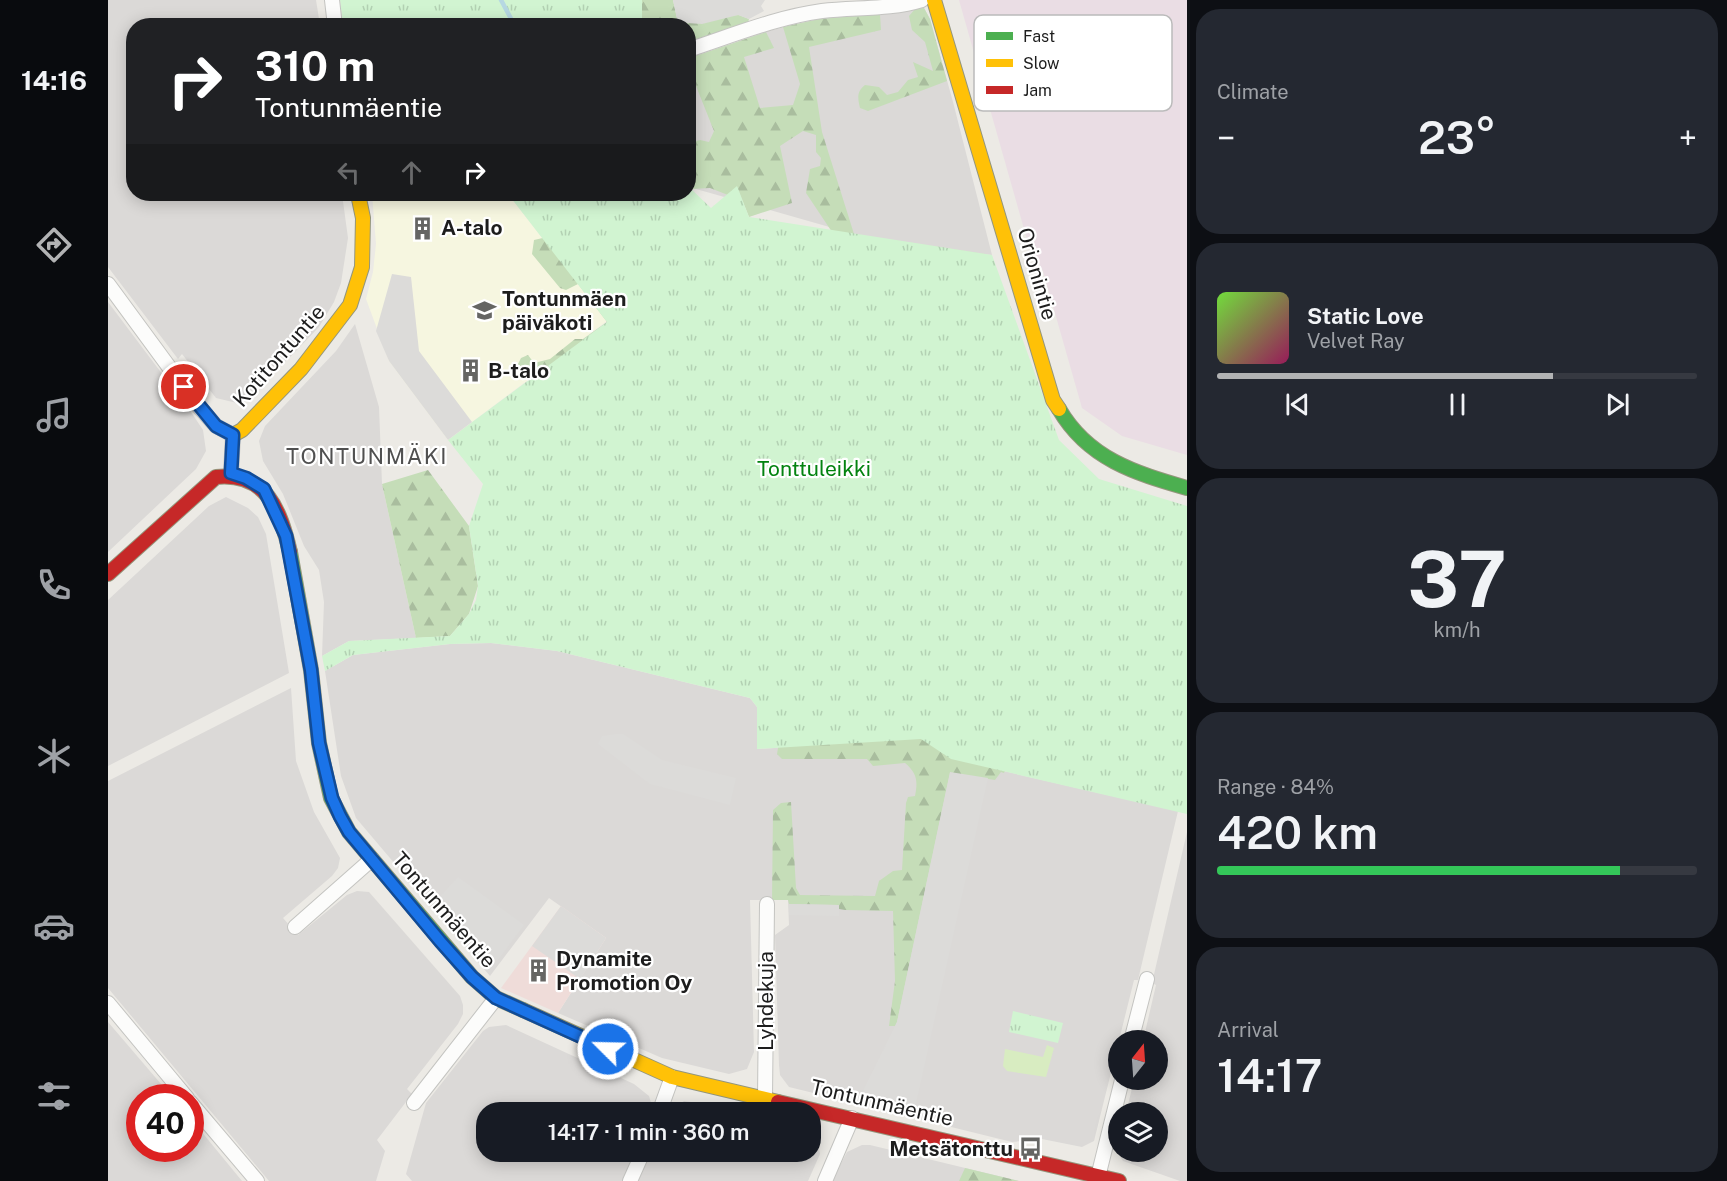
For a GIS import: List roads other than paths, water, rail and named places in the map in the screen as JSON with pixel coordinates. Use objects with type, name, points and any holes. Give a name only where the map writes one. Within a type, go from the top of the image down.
[{"type":"street","points":[[332,0],[334,18]]},
{"type":"street","points":[[696,47],[762,26],[820,11],[874,9],[922,0]]},
{"type":"street","name":"Orionintie","points":[[934,0],[1057,408],[1075,436],[1101,458],[1128,471],[1187,488]]},
{"type":"street","name":"Kotitontuntie","points":[[233,435],[242,430],[301,369],[350,305],[362,267],[363,218],[359,201]]},
{"type":"street","points":[[108,284],[194,401],[216,426],[233,435],[231,473],[216,477],[205,484],[108,574]]},
{"type":"street","name":"Tontunmäentie","points":[[231,473],[246,478],[264,489],[286,536],[311,670],[319,743],[332,798],[349,832],[472,977],[496,998],[672,1077],[1098,1178],[1119,1181]]},
{"type":"street","points":[[295,927],[372,860]]},
{"type":"street","name":"Lyhdekuja","points":[[765,1098],[766,904]]},
{"type":"street","points":[[1134,1030],[1147,979]]},
{"type":"street","points":[[414,1103],[496,998]]},
{"type":"street","points":[[108,1003],[176,1084]]},
{"type":"street","points":[[663,1102],[672,1077]]},
{"type":"street","points":[[1098,1178],[1120,1090]]},
{"type":"street","points":[[825,1181],[852,1118]]},
{"type":"street","points":[[204,1119],[257,1181]]},
{"type":"street","points":[[630,1181],[639,1162]]},
{"type":"waterway","points":[[501,0],[511,18]]},
{"type":"place","name":"A-talo","points":[[423,228]]},
{"type":"place","name":"Tontunmäen päiväkoti","points":[[484,311]]},
{"type":"place","name":"B-talo","points":[[470,371]]},
{"type":"place","name":"Dynamite Promotion Oy","points":[[538,971]]},
{"type":"place","name":"Metsätonttu","points":[[1031,1149]]},
{"type":"district","name":"TONTUNMÄKI","points":[[367,456]]},
{"type":"park label","name":"Tonttuleikki","points":[[814,469]]}]
